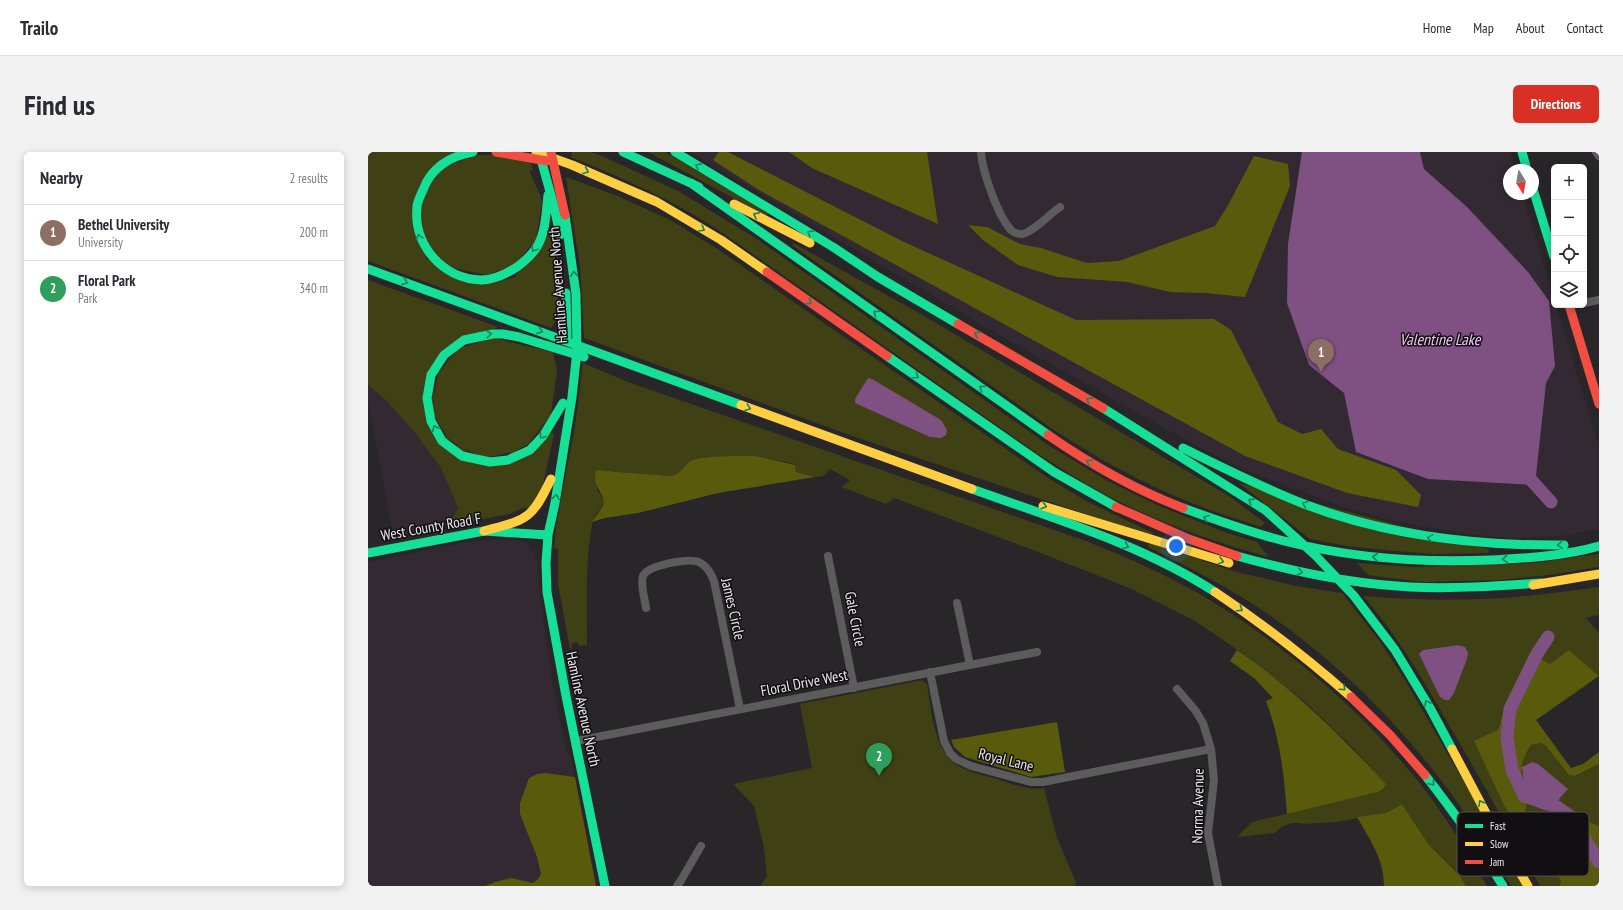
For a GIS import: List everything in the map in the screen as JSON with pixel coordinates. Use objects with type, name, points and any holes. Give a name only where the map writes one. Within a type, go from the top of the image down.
[{"type":"main road","points":[[473,152],[452,158],[434,170],[418,195],[416,206],[416,224],[421,243],[431,257],[447,271],[460,276],[481,279],[500,276],[518,267],[534,251],[541,238],[545,223],[548,185]]},
{"type":"main road","points":[[496,152],[572,165]]},
{"type":"main road","points":[[538,152],[657,202],[721,240],[1023,451],[1073,483],[1120,509],[1179,536],[1221,552],[1321,576],[1395,589]]},
{"type":"main road","name":"Hamline Avenue North","points":[[538,152],[554,206],[560,236],[567,307],[566,364],[562,403],[545,518],[548,535]]},
{"type":"main road","name":"Hamline Avenue North","points":[[551,152],[561,187],[573,268],[577,313],[574,381],[553,518],[548,535],[546,551],[548,600],[605,886]]},
{"type":"main road","points":[[622,152],[691,183],[878,276]]},
{"type":"main road","points":[[675,152],[833,247],[878,276],[1123,420],[1265,510],[1315,555],[1354,596],[1391,644],[1413,678],[1485,812]]},
{"type":"main road","points":[[1522,152],[1525,164]]},
{"type":"main road","points":[[691,183],[1075,454],[1113,476],[1172,504],[1243,530],[1303,546],[1360,556],[1415,561],[1486,561],[1558,554],[1599,546]]},
{"type":"main road","points":[[1536,200],[1551,247]]},
{"type":"main road","points":[[368,269],[1130,547],[1162,562],[1202,585],[1272,631],[1334,680],[1395,740],[1457,815]]},
{"type":"main road","points":[[1571,308],[1599,404]]},
{"type":"main road","points":[[562,403],[542,438],[533,447],[523,454],[496,462],[480,462],[455,452],[435,431],[426,404],[427,389],[431,374],[439,361],[450,349],[463,340],[477,335],[495,333],[511,335],[711,394]]},
{"type":"main road","points":[[1123,420],[1270,490],[1328,513],[1377,527],[1432,538],[1491,544],[1552,545],[1599,543]]},
{"type":"main road","points":[[872,454],[1241,567]]},
{"type":"main road","points":[[484,531],[518,522],[530,515],[539,503],[551,479]]},
{"type":"main road","name":"West County Road F","points":[[368,553],[484,531],[548,535]]},
{"type":"main road","points":[[1266,573],[1336,587],[1483,593],[1599,574]]},
{"type":"main road","points":[[1497,876],[1503,886]]},
{"type":"main road","points":[[1522,876],[1528,886]]},
{"type":"street","points":[[981,152],[990,188],[996,203],[1012,231],[1017,234],[1026,233],[1060,207]]},
{"type":"street","points":[[1596,152],[1599,156]]},
{"type":"street","points":[[1587,302],[1599,300]]},
{"type":"street","name":"Gale Circle","points":[[828,556],[854,688]]},
{"type":"street","name":"James Circle","points":[[646,608],[642,584],[643,576],[650,569],[689,561],[701,563],[708,568],[714,581],[740,710]]},
{"type":"street","points":[[957,603],[970,665]]},
{"type":"street","name":"Floral Drive West","points":[[576,741],[1037,652]]},
{"type":"street","name":"Royal Lane","points":[[930,672],[946,748],[956,759],[971,766],[1031,782],[1042,782],[1211,749]]},
{"type":"street","name":"Norma Avenue","points":[[1177,689],[1196,710],[1203,723],[1211,749],[1214,780],[1208,833],[1218,886]]},
{"type":"street","points":[[677,886],[701,846]]},
{"type":"shaded area","points":[[368,152],[456,152],[419,186],[426,259],[495,283],[515,277],[547,233],[552,234],[559,306],[557,319],[551,328],[368,261]]},
{"type":"shaded area","points":[[572,152],[590,152],[602,156],[678,191],[757,239],[1051,447],[1108,481],[1157,505],[1227,533],[1257,542],[1269,557],[1212,540],[1175,526],[1138,511],[1090,486],[1041,456],[720,231],[684,209],[647,190],[571,157]]},
{"type":"shaded area","points":[[648,152],[665,152],[768,213],[767,216]]},
{"type":"shaded area","points":[[690,152],[1510,152],[1513,164],[1503,164],[1503,200],[1524,200],[1551,288],[1551,308],[1557,308],[1599,447],[1599,529],[1560,536],[1508,538],[1460,533],[1398,522],[1349,509],[1245,470],[1195,445],[1001,336]]},
{"type":"shaded area","points":[[719,152],[728,152],[902,241],[1076,320],[1214,319],[1231,330],[1278,422],[1302,434],[1321,429],[1338,449],[1396,470],[1421,495],[1418,507],[1347,493],[1245,456],[759,190],[713,160]]},
{"type":"shaded area","points":[[789,152],[927,152],[938,224],[812,168]]},
{"type":"shaded area","points":[[478,155],[491,155],[531,163],[533,171],[529,170],[542,203],[536,240],[514,265],[487,275],[448,267],[423,237],[420,201],[441,168]]},
{"type":"shaded area","points":[[1254,156],[1288,164],[1290,186],[1245,297],[1205,293],[1170,292],[1127,282],[1057,277],[1018,265],[983,240],[968,225],[987,227],[1020,244],[1041,248],[1087,263],[1119,261],[1215,226],[1227,207]]},
{"type":"shaded area","points":[[566,177],[620,197],[670,220],[716,248],[1045,476],[1086,501],[1153,533],[1152,536],[852,436],[584,338],[580,267]]},
{"type":"shaded area","points":[[793,243],[919,313],[1229,496],[1265,523],[1261,527],[1181,499],[1129,474],[1091,453],[1054,430],[792,245]]},
{"type":"shaded area","points":[[368,280],[498,327],[442,352],[429,425],[487,466],[551,432],[554,434],[541,494],[528,510],[526,507],[509,514],[448,526],[458,508],[441,468],[415,433],[387,401],[368,385]]},
{"type":"shaded area","points":[[493,338],[553,352],[557,371],[551,414],[525,449],[486,458],[451,444],[433,414],[435,377],[458,349]]},
{"type":"shaded area","points":[[583,363],[628,382],[1086,541],[1179,583],[1208,599],[1240,620],[1302,665],[1359,716],[1385,743],[1434,802],[1457,837],[1457,873],[1429,845],[1402,804],[1386,813],[1336,822],[1303,824],[1292,823],[1283,826],[1274,833],[1237,837],[1252,822],[1378,792],[1383,789],[1386,784],[1350,745],[1304,701],[1245,655],[1195,621],[1132,589],[1033,550],[894,498],[886,504],[842,487],[850,480],[830,469],[824,476],[815,477],[796,472],[795,464],[755,456],[709,457],[692,461],[678,474],[671,476],[599,470],[597,490],[603,501],[603,505],[593,520],[588,555],[587,645],[579,646],[577,642],[572,643],[572,648],[570,649],[558,584],[558,549],[554,548],[556,525],[575,426]]},
{"type":"shaded area","points":[[368,385],[387,401],[404,419],[441,468],[458,508],[448,526],[394,537],[368,401]]},
{"type":"shaded area","points":[[722,456],[755,456],[795,465],[796,472],[815,477],[718,493],[638,513],[605,518],[592,522],[603,505],[602,497],[595,481],[596,471],[671,476],[680,472],[688,463],[696,459]]},
{"type":"shaded area","points":[[1239,483],[1489,549],[1488,553],[1433,554],[1347,546],[1310,539]]},
{"type":"shaded area","points":[[496,539],[523,541],[528,544],[531,552],[533,551],[535,554],[538,567],[540,595],[552,682],[567,751],[571,759],[575,777],[546,773],[520,814],[537,857],[541,874],[533,883],[511,878],[485,886],[368,886],[368,562],[465,542]]},
{"type":"shaded area","points":[[1149,542],[1233,571],[1296,586],[1342,593],[1381,643],[1405,680],[1481,812],[1465,812],[1414,746],[1355,684],[1323,656],[1289,629],[1255,606],[1185,565],[1148,547]]},
{"type":"shaded area","points":[[1599,554],[1599,567],[1549,575],[1500,580],[1422,582],[1368,575],[1357,563],[1413,567],[1535,563]]},
{"type":"shaded area","points":[[1599,587],[1599,615],[1586,618],[1599,633],[1599,676],[1569,650],[1499,723],[1498,730],[1526,806],[1526,800],[1535,807],[1555,809],[1560,798],[1568,789],[1529,763],[1522,767],[1524,758],[1531,745],[1540,743],[1545,745],[1569,775],[1576,776],[1599,764],[1599,826],[1589,822],[1589,812],[1499,812],[1423,681],[1389,629],[1363,596],[1465,600],[1525,596]],"holes":[[[1458,645],[1463,646],[1468,653],[1454,693],[1443,699],[1440,697],[1419,654],[1423,650]]]},
{"type":"shaded area","points":[[1237,650],[1297,696],[1333,730],[1386,784],[1383,789],[1378,792],[1287,814],[1281,756],[1275,728],[1266,701],[1273,698],[1254,678],[1230,661]]},
{"type":"shaded area","points":[[1569,650],[1599,676],[1536,720],[1571,768],[1583,764],[1599,752],[1599,764],[1575,776],[1569,775],[1545,745],[1540,743],[1531,745],[1522,765],[1526,798],[1525,812],[1509,812],[1474,741],[1498,730],[1506,702],[1530,653],[1550,664]]},
{"type":"shaded area","points":[[922,680],[927,684],[933,719],[940,743],[952,762],[966,770],[1015,785],[1032,789],[1044,788],[1057,838],[1076,882],[1075,886],[760,886],[767,876],[764,848],[754,806],[733,784],[812,768],[800,704]]},
{"type":"shaded area","points":[[1057,722],[1065,772],[1031,777],[965,757],[954,747],[951,740]]},
{"type":"shaded area","points":[[546,773],[575,777],[596,886],[485,886],[511,878],[533,883],[541,874],[537,857],[520,814],[520,803],[529,778],[537,774]]},
{"type":"shaded area","points":[[1402,804],[1429,845],[1457,873],[1457,876],[1460,876],[1466,886],[1384,886],[1382,867],[1379,858],[1357,817],[1386,813]]},
{"type":"shaded area","points":[[1589,822],[1599,826],[1599,886],[1559,886],[1561,882],[1559,876],[1589,876]]},
{"type":"shaded area","points":[[1460,876],[1481,876],[1487,886],[1466,886]]},
{"type":"shaded area","points":[[1505,876],[1518,876],[1524,886],[1511,886]]},
{"type":"shaded area","points":[[1534,876],[1559,876],[1561,882],[1559,886],[1540,886]]},
{"type":"water","name":"Valentine Lake","points":[[1302,152],[1420,152],[1424,169],[1467,207],[1528,272],[1549,301],[1555,366],[1546,383],[1535,485],[1428,479],[1356,452],[1344,393],[1309,365],[1287,303],[1288,244]]},
{"type":"water","points":[[868,378],[941,420],[947,430],[946,435],[941,438],[930,437],[855,403],[855,399]]},
{"type":"water","points":[[1458,645],[1465,647],[1468,653],[1467,659],[1454,693],[1449,700],[1445,700],[1440,697],[1419,654],[1423,650]]},
{"type":"water","points":[[1532,762],[1538,764],[1568,789],[1560,798],[1555,809],[1543,809],[1526,800],[1522,767]]},
{"type":"waterway","points":[[1524,472],[1551,502]]},
{"type":"waterway","points":[[1548,637],[1537,654],[1510,709],[1507,737],[1512,770],[1524,796],[1557,807],[1564,812]]},
{"type":"waterway","points":[[1589,846],[1599,862]]},
{"type":"traffic: fast","points":[[473,152],[449,160],[436,169],[427,182],[417,205],[417,221],[425,247],[433,257],[454,274],[481,280],[495,278],[517,267],[529,257],[538,245],[543,233],[548,195]]},
{"type":"traffic: fast","points":[[539,152],[554,206],[560,235]]},
{"type":"traffic: fast","points":[[623,152],[699,187]]},
{"type":"traffic: fast","points":[[675,152],[833,247],[878,277],[958,324]]},
{"type":"traffic: fast","points":[[1522,152],[1525,164]]},
{"type":"traffic: fast","points":[[691,183],[1048,435]]},
{"type":"traffic: fast","points":[[1536,200],[1551,247]]},
{"type":"traffic: fast","points":[[548,535],[555,503],[572,397],[577,351],[576,294],[565,215]]},
{"type":"traffic: fast","points":[[368,269],[741,405]]},
{"type":"traffic: fast","points":[[566,293],[567,337]]},
{"type":"traffic: fast","points":[[563,403],[543,436],[530,450],[508,460],[490,462],[462,456],[442,441],[431,421],[427,398],[431,375],[444,355],[464,340],[493,334],[503,334],[519,337],[584,357]]},
{"type":"traffic: fast","points":[[887,356],[1054,472],[1116,507]]},
{"type":"traffic: fast","points":[[1103,408],[1265,510],[1315,555],[1354,596],[1395,650],[1430,708],[1452,749]]},
{"type":"traffic: fast","points":[[1183,448],[1243,478],[1289,498],[1336,515],[1368,524],[1432,537],[1465,541],[1498,544],[1564,545]]},
{"type":"traffic: fast","points":[[972,489],[1066,522],[1127,546],[1187,575],[1215,592]]},
{"type":"traffic: fast","points":[[1183,508],[1245,530],[1284,541],[1335,552],[1386,558],[1439,561],[1491,560],[1559,554],[1599,546]]},
{"type":"traffic: fast","points":[[368,553],[484,531],[548,535]]},
{"type":"traffic: fast","points":[[548,535],[546,563],[547,592],[566,696],[605,886]]},
{"type":"traffic: fast","points":[[1237,556],[1280,567],[1344,580],[1410,587],[1492,586],[1541,583]]},
{"type":"traffic: fast","points":[[1425,775],[1457,817]]},
{"type":"traffic: fast","points":[[1497,876],[1503,886]]},
{"type":"traffic: slow","points":[[536,152],[572,165],[657,202],[721,240],[767,272]]},
{"type":"traffic: slow","points":[[734,204],[810,243]]},
{"type":"traffic: slow","points":[[741,405],[972,489]]},
{"type":"traffic: slow","points":[[484,531],[510,524],[526,516],[538,503],[551,479]]},
{"type":"traffic: slow","points":[[1043,506],[1229,563]]},
{"type":"traffic: slow","points":[[1533,585],[1599,574]]},
{"type":"traffic: slow","points":[[1215,592],[1285,642],[1351,697]]},
{"type":"traffic: slow","points":[[1452,749],[1485,812]]},
{"type":"traffic: slow","points":[[1522,876],[1528,886]]},
{"type":"traffic: jam","points":[[496,152],[547,161]]},
{"type":"traffic: jam","points":[[551,152],[565,215]]},
{"type":"traffic: jam","points":[[767,272],[887,356]]},
{"type":"traffic: jam","points":[[1570,308],[1599,404]]},
{"type":"traffic: jam","points":[[958,324],[1103,408]]},
{"type":"traffic: jam","points":[[1048,435],[1114,476],[1165,501],[1183,508]]},
{"type":"traffic: jam","points":[[1116,507],[1189,539],[1237,556]]},
{"type":"traffic: jam","points":[[1351,697],[1390,735],[1425,775]]},
{"type":"place","name":"Bethel University","points":[[1321,372]]},
{"type":"place","name":"Floral Park","points":[[879,776]]}]
